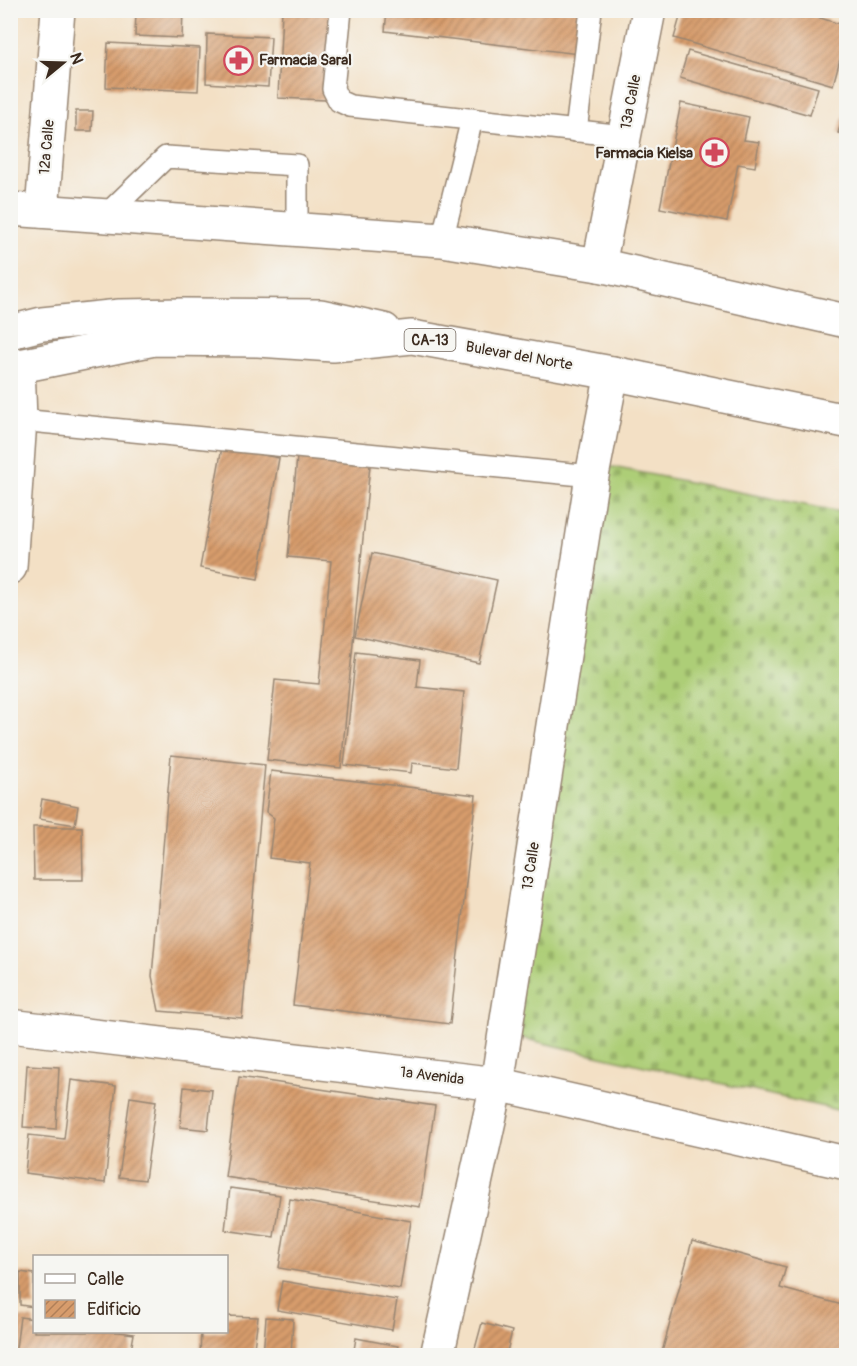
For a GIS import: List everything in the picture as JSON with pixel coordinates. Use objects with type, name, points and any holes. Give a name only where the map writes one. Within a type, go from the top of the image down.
[{"type":"main road","name":"12a Calle","points":[[26,210],[58,10]]},
{"type":"main road","name":"13a Calle","points":[[598,265],[649,10]]},
{"type":"main road","points":[[26,210],[442,240],[598,265],[846,321]]},
{"type":"main road","points":[[10,228],[150,234],[435,257],[542,271],[846,337]]},
{"type":"main road","points":[[10,332],[42,324],[120,316],[321,316],[412,337]]},
{"type":"main road","name":"Bulevar del Norte","points":[[14,367],[153,339],[258,340],[333,345],[412,337],[612,373],[846,421]]},
{"type":"main road","points":[[10,567],[13,468],[20,420],[14,367]]},
{"type":"main road","name":"13 Calle","points":[[437,1356],[497,1084],[592,476],[612,373]]},
{"type":"main road","name":"1a Avenida","points":[[10,1026],[497,1084],[846,1163]]},
{"type":"lane","points":[[341,10],[333,89],[339,101],[350,106],[624,136]]},
{"type":"lane","points":[[576,131],[591,10]]},
{"type":"lane","points":[[442,240],[472,119]]},
{"type":"lane","points":[[105,216],[166,157],[297,165],[297,230]]},
{"type":"lane","points":[[20,420],[592,476]]},
{"type":"green space","points":[[587,462],[846,513],[846,1112],[491,1031]]},
{"type":"building","points":[[117,10],[183,10],[182,38],[135,36],[136,13],[117,12]]},
{"type":"building","points":[[282,10],[331,12],[326,100],[278,98]]},
{"type":"building","points":[[387,10],[584,10],[579,54],[385,31]]},
{"type":"building","points":[[682,10],[795,10],[846,26],[846,37],[833,85],[674,38]]},
{"type":"building","name":"Farmacia Saral","points":[[207,34],[271,37],[268,87],[206,83]]},
{"type":"building","points":[[108,43],[200,48],[198,91],[106,87]]},
{"type":"building","points":[[688,51],[818,88],[810,115],[680,78]]},
{"type":"building","name":"Farmacia Kielsa","points":[[681,103],[749,117],[744,140],[759,142],[755,167],[738,164],[727,221],[660,208]]},
{"type":"building","points":[[846,108],[846,135],[838,133]]},
{"type":"building","points":[[76,111],[93,111],[92,131],[76,131]]},
{"type":"building","points":[[222,447],[279,458],[258,579],[200,568]]},
{"type":"building","points":[[297,457],[370,465],[341,768],[267,760],[275,680],[319,684],[331,561],[288,557]]},
{"type":"building","points":[[372,553],[497,580],[479,663],[355,636]]},
{"type":"building","points":[[356,652],[420,660],[417,687],[464,692],[456,768],[412,763],[411,773],[344,765]]},
{"type":"building","points":[[171,755],[265,765],[242,1018],[159,1011],[152,976]]},
{"type":"building","points":[[271,771],[476,795],[450,1024],[293,1005],[310,863],[269,858],[274,818],[266,812]]},
{"type":"building","points":[[42,799],[78,806],[75,825],[39,819]]},
{"type":"building","points":[[33,827],[82,827],[83,880],[34,880]]},
{"type":"building","points":[[27,1065],[59,1067],[56,1129],[23,1127]]},
{"type":"building","points":[[239,1077],[435,1106],[420,1207],[225,1177]]},
{"type":"building","points":[[71,1080],[116,1086],[105,1183],[25,1173],[29,1135],[64,1139]]},
{"type":"building","points":[[184,1087],[212,1090],[208,1130],[180,1127]]},
{"type":"building","points":[[130,1097],[156,1101],[145,1180],[119,1177]]},
{"type":"building","points":[[230,1188],[280,1195],[274,1237],[225,1230]]},
{"type":"building","points":[[290,1199],[411,1221],[400,1289],[279,1268]]},
{"type":"building","points":[[692,1241],[786,1267],[780,1288],[846,1306],[846,1356],[661,1356]]},
{"type":"building","points":[[20,1272],[33,1274],[33,1307],[20,1305]]},
{"type":"building","points":[[282,1281],[397,1300],[392,1330],[277,1310]]},
{"type":"building","points":[[228,1316],[258,1317],[253,1356],[200,1356],[201,1333],[228,1333]]},
{"type":"building","points":[[20,1317],[33,1319],[33,1333],[134,1334],[130,1356],[15,1356]]},
{"type":"building","points":[[266,1317],[293,1319],[291,1356],[263,1356]]},
{"type":"building","points":[[482,1323],[512,1331],[506,1356],[473,1356]]},
{"type":"building","points":[[356,1338],[398,1346],[396,1356],[353,1356]]},
{"type":"place","name":"Farmacia Saral","points":[[238,60]]},
{"type":"place","name":"Farmacia Kielsa","points":[[714,153]]}]
